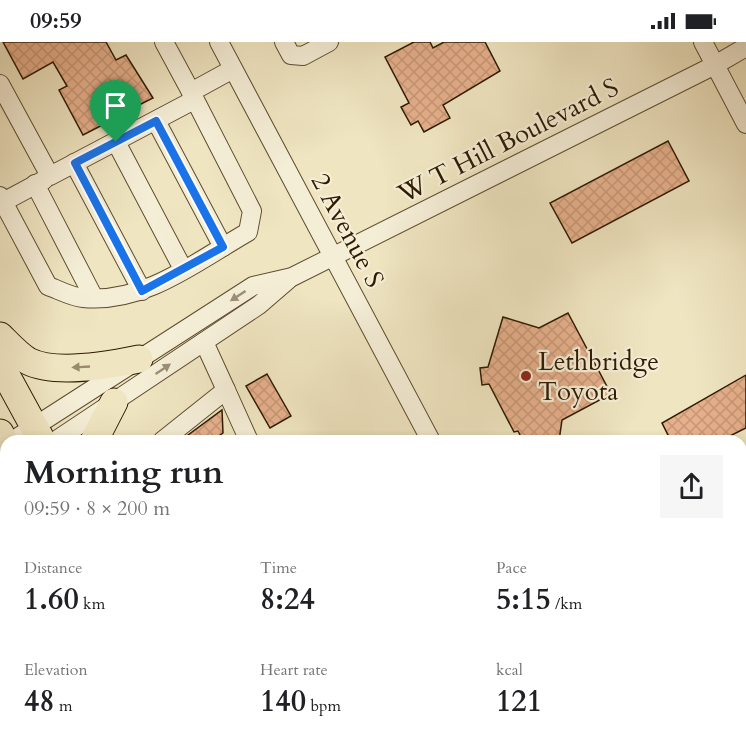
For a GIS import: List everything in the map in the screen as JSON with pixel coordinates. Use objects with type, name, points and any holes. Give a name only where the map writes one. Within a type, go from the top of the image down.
[{"type":"highway","points":[[0,336],[29,361],[57,366],[104,366],[139,359]]},
{"type":"highway","points":[[0,364],[35,435]]},
{"type":"highway","points":[[97,435],[114,402]]},
{"type":"street","points":[[164,42],[192,96],[252,211],[248,232],[142,291],[122,298],[82,298],[48,286],[2,199],[156,121],[192,96],[233,69]]},
{"type":"street","name":"2 Avenue S","points":[[219,42],[428,435]]},
{"type":"street","points":[[284,42],[291,55],[303,56],[330,42]]},
{"type":"street","points":[[703,42],[746,124]]},
{"type":"street","name":"W T Hill Boulevard S","points":[[40,435],[114,402],[259,305],[292,277],[715,65],[746,47]]},
{"type":"street","points":[[0,84],[94,298]]},
{"type":"street","points":[[156,121],[223,247]]},
{"type":"street","points":[[116,142],[183,269]]},
{"type":"street","points":[[75,163],[142,291]]},
{"type":"street","name":"W T Hill Boulevard S","points":[[39,435],[139,359],[253,286],[292,277]]},
{"type":"street","points":[[204,342],[246,435]]},
{"type":"street","points":[[170,435],[226,390]]},
{"type":"building","points":[[3,42],[106,42],[116,60],[126,55],[153,98],[125,112],[122,121],[114,119],[83,135],[59,90],[67,86],[53,62],[23,79]]},
{"type":"building","points":[[414,42],[430,42],[433,48],[444,42],[485,42],[500,71],[443,105],[450,118],[424,132],[418,121],[411,125],[401,107],[409,103],[385,57]]},
{"type":"building","points":[[668,141],[689,181],[572,243],[550,203]]},
{"type":"building","points":[[568,313],[611,394],[562,420],[560,435],[520,435],[518,431],[514,432],[489,384],[482,385],[480,368],[488,367],[503,317],[539,328]]},
{"type":"building","points":[[267,374],[291,416],[270,428],[246,386]]},
{"type":"building","points":[[746,375],[746,428],[732,435],[668,435],[662,423]]},
{"type":"building","points":[[222,410],[223,433],[220,435],[188,435]]},
{"type":"place","name":"Lethbridge Toyota","points":[[526,376]]},
{"type":"route","points":[[156,121],[223,247],[142,291],[75,163],[116,142],[156,121]]}]
